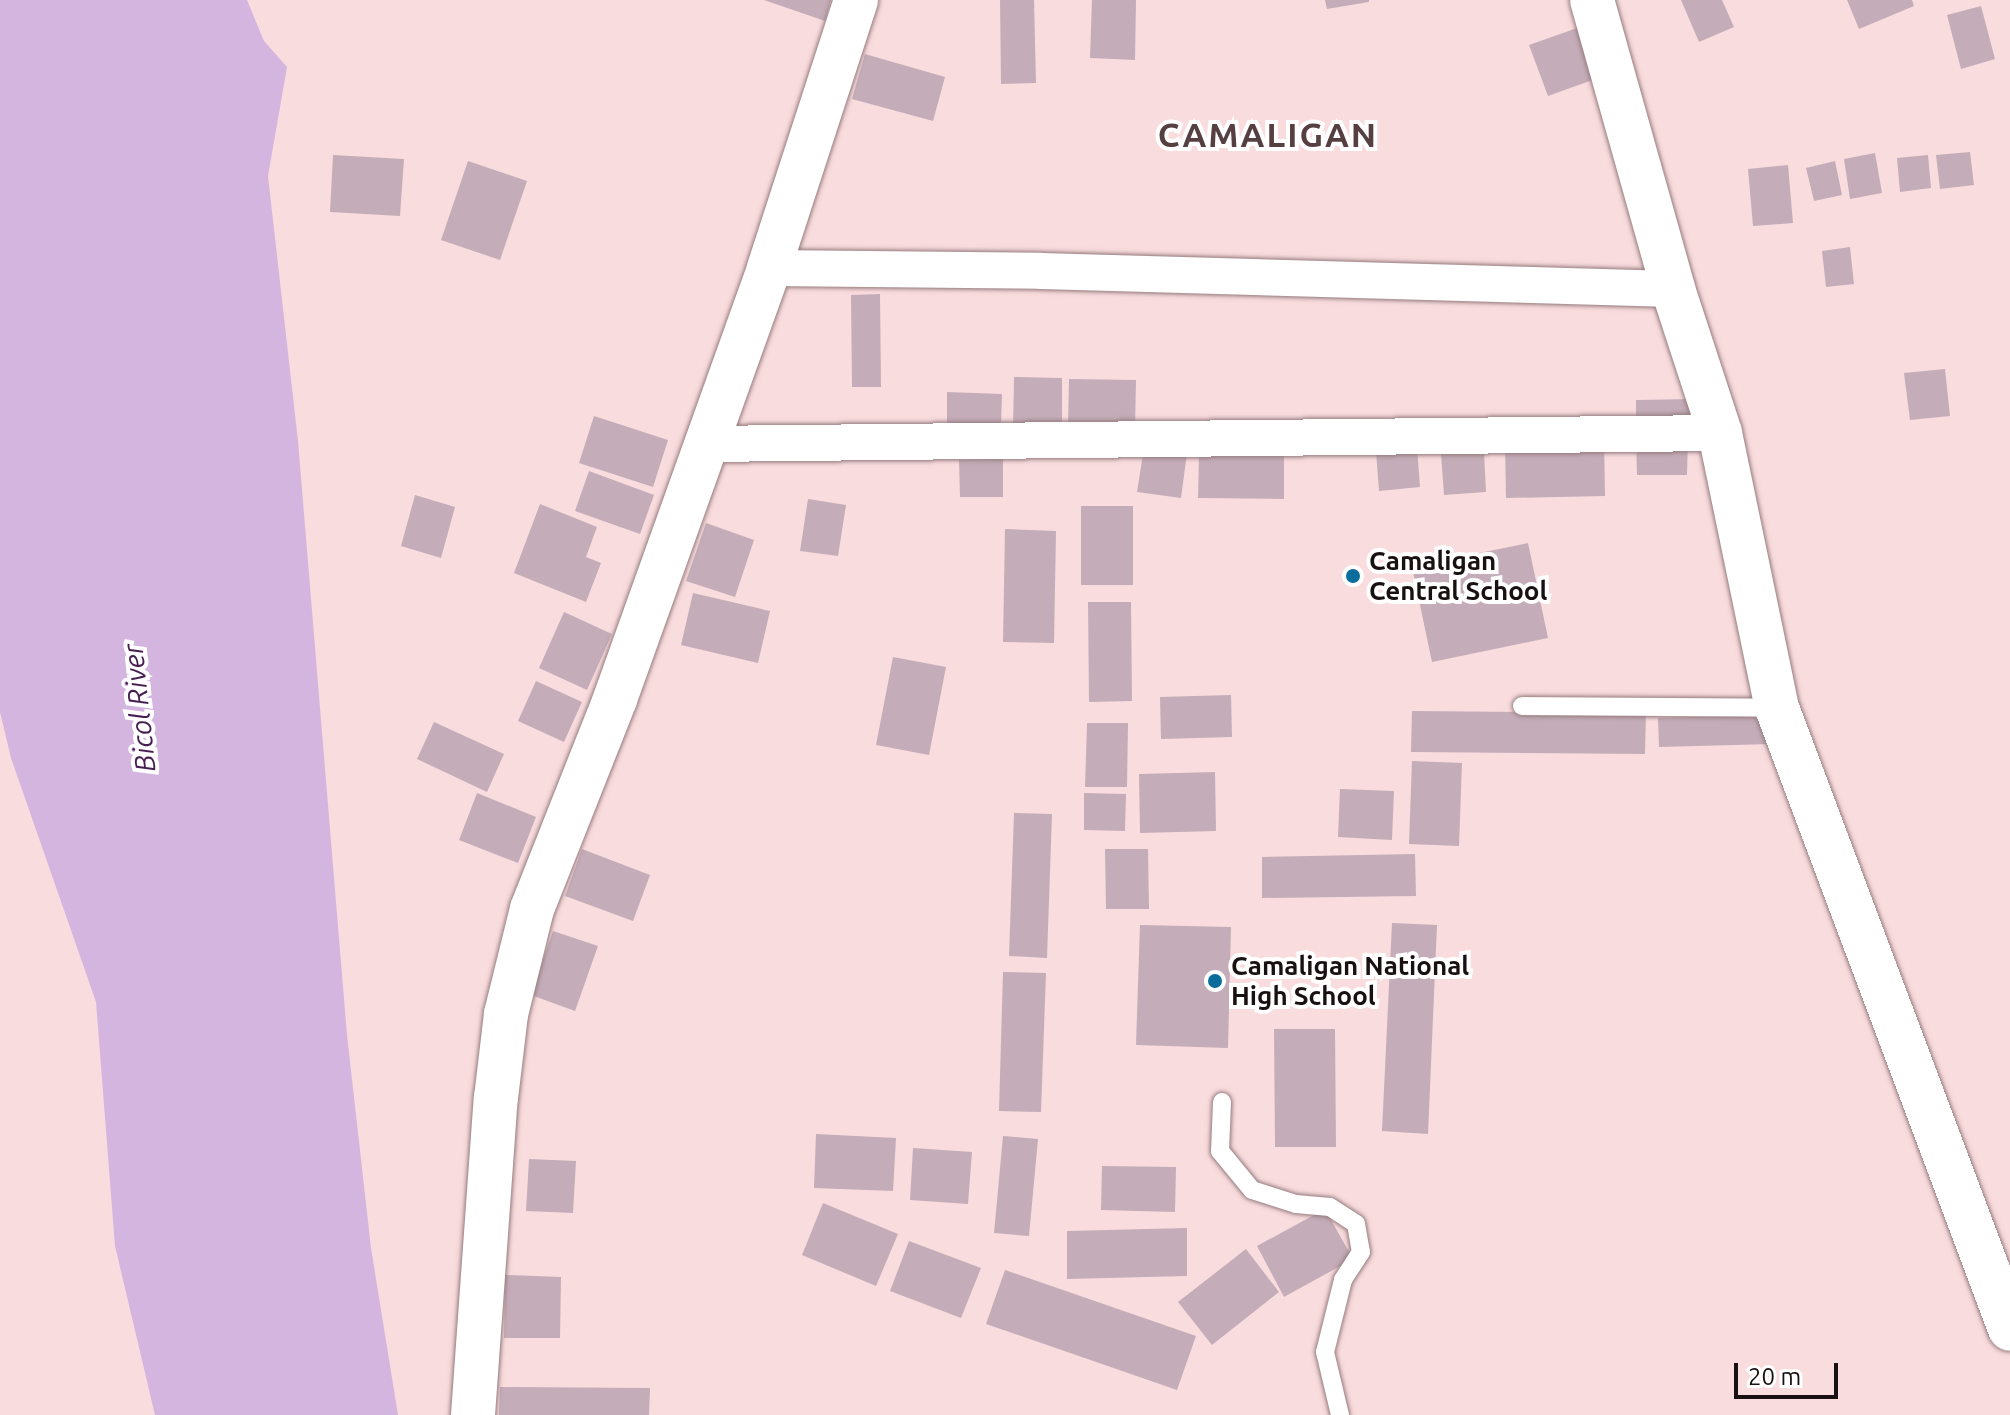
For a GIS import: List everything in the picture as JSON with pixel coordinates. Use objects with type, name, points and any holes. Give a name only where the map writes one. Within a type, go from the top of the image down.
[{"type":"street","points":[[473,1415],[496,1098],[506,1014],[532,909],[615,699],[703,444],[769,268],[856,0]]},
{"type":"street","points":[[1592,0],[1673,289],[1720,433],[1777,708],[2010,1329]]},
{"type":"street","points":[[769,268],[1041,271],[1673,289]]},
{"type":"street","points":[[703,444],[1720,433]]},
{"type":"lane","points":[[1522,706],[1777,708]]},
{"type":"lane","points":[[1222,1102],[1220,1151],[1252,1190],[1296,1204],[1330,1207],[1356,1224],[1361,1252],[1343,1280],[1325,1352],[1340,1415]]},
{"type":"water","name":"Bicol River","points":[[0,0],[247,0],[264,41],[287,67],[268,176],[298,441],[347,1035],[371,1248],[398,1415],[155,1415],[115,1246],[96,1002],[11,758],[0,712]]},
{"type":"building","points":[[764,0],[831,0],[825,21]]},
{"type":"building","points":[[1000,0],[1034,0],[1036,83],[1001,84]]},
{"type":"building","points":[[1092,0],[1136,0],[1135,60],[1090,58]]},
{"type":"building","points":[[1325,0],[1369,0],[1369,2],[1327,9]]},
{"type":"building","points":[[1681,0],[1722,0],[1734,27],[1699,42]]},
{"type":"building","points":[[1847,0],[1912,0],[1914,6],[1859,29]]},
{"type":"building","points":[[1981,6],[1995,59],[1961,69],[1947,15]]},
{"type":"building","points":[[1594,22],[1612,73],[1548,96],[1529,45]]},
{"type":"building","points":[[865,54],[945,77],[933,121],[852,99]]},
{"type":"building","points":[[1970,152],[1974,185],[1940,189],[1936,155]]},
{"type":"building","points":[[1875,153],[1882,193],[1850,199],[1844,159]]},
{"type":"building","points":[[333,155],[404,159],[400,216],[330,212]]},
{"type":"building","points":[[1928,155],[1931,188],[1900,192],[1897,158]]},
{"type":"building","points":[[468,161],[527,181],[500,260],[441,240]]},
{"type":"building","points":[[1835,161],[1842,195],[1814,201],[1806,168]]},
{"type":"building","points":[[1788,165],[1793,223],[1753,226],[1748,169]]},
{"type":"building","points":[[1850,247],[1854,284],[1826,287],[1822,251]]},
{"type":"building","points":[[880,294],[881,387],[852,387],[851,295]]},
{"type":"building","points":[[1945,369],[1950,416],[1910,420],[1904,373]]},
{"type":"building","points":[[1014,377],[1062,378],[1062,429],[1013,428]]},
{"type":"building","points":[[1069,379],[1136,380],[1135,428],[1068,427]]},
{"type":"building","points":[[947,392],[1002,394],[1001,424],[947,423]]},
{"type":"building","points":[[1694,399],[1694,431],[1636,432],[1636,400]]},
{"type":"building","points":[[594,416],[668,440],[653,487],[579,463]]},
{"type":"building","points":[[1688,436],[1687,475],[1637,475],[1636,437]]},
{"type":"building","points":[[1604,439],[1605,496],[1506,498],[1505,441]]},
{"type":"building","points":[[1417,447],[1420,487],[1379,491],[1376,451]]},
{"type":"building","points":[[1144,448],[1187,453],[1181,498],[1137,492]]},
{"type":"building","points":[[1484,452],[1486,492],[1444,495],[1441,454]]},
{"type":"building","points":[[1199,456],[1284,456],[1284,499],[1198,498]]},
{"type":"building","points":[[1003,459],[1003,497],[960,497],[959,460]]},
{"type":"building","points":[[589,471],[654,495],[640,534],[575,511]]},
{"type":"building","points":[[415,495],[455,507],[441,558],[401,546]]},
{"type":"building","points":[[808,499],[846,505],[838,556],[800,551]]},
{"type":"building","points":[[540,504],[597,527],[586,557],[601,563],[586,602],[514,573]]},
{"type":"building","points":[[1081,506],[1133,506],[1133,585],[1081,585]]},
{"type":"building","points":[[706,523],[754,540],[735,597],[686,581]]},
{"type":"building","points":[[1005,529],[1056,531],[1054,643],[1003,642]]},
{"type":"building","points":[[1528,543],[1548,638],[1432,662],[1412,567]]},
{"type":"building","points":[[693,593],[770,611],[758,663],[681,645]]},
{"type":"building","points":[[1088,602],[1131,602],[1132,701],[1089,702]]},
{"type":"building","points":[[564,612],[612,634],[587,690],[539,668]]},
{"type":"building","points":[[893,657],[946,667],[929,755],[876,745]]},
{"type":"building","points":[[536,681],[582,702],[564,742],[518,721]]},
{"type":"building","points":[[1231,695],[1232,737],[1161,739],[1160,697]]},
{"type":"building","points":[[1412,711],[1646,713],[1645,754],[1411,752]]},
{"type":"building","points":[[1772,715],[1772,744],[1659,747],[1658,718]]},
{"type":"building","points":[[434,722],[504,754],[487,792],[417,759]]},
{"type":"building","points":[[1087,723],[1128,723],[1127,787],[1085,787]]},
{"type":"building","points":[[1412,761],[1462,763],[1459,846],[1409,844]]},
{"type":"building","points":[[1215,772],[1216,831],[1140,833],[1139,774]]},
{"type":"building","points":[[1340,789],[1394,791],[1392,840],[1338,837]]},
{"type":"building","points":[[477,793],[536,817],[518,863],[459,840]]},
{"type":"building","points":[[1084,793],[1126,794],[1125,831],[1084,830]]},
{"type":"building","points":[[1014,813],[1052,814],[1047,958],[1009,956]]},
{"type":"building","points":[[582,849],[650,875],[633,921],[565,896]]},
{"type":"building","points":[[1105,849],[1148,849],[1149,909],[1106,909]]},
{"type":"building","points":[[1415,854],[1416,896],[1262,898],[1262,857]]},
{"type":"building","points":[[1392,923],[1437,925],[1428,1134],[1382,1131]]},
{"type":"building","points":[[1140,925],[1231,927],[1228,1048],[1136,1045]]},
{"type":"building","points":[[553,931],[598,946],[575,1011],[531,995]]},
{"type":"building","points":[[1003,972],[1046,973],[1041,1112],[999,1111]]},
{"type":"building","points":[[1274,1029],[1335,1029],[1336,1147],[1275,1147]]},
{"type":"building","points":[[816,1134],[896,1138],[893,1191],[814,1188]]},
{"type":"building","points":[[1003,1136],[1038,1139],[1029,1236],[994,1233]]},
{"type":"building","points":[[913,1148],[972,1152],[968,1204],[910,1200]]},
{"type":"building","points":[[529,1159],[576,1161],[573,1213],[526,1211]]},
{"type":"building","points":[[1102,1166],[1176,1167],[1175,1212],[1101,1210]]},
{"type":"building","points":[[823,1203],[898,1234],[876,1286],[802,1255]]},
{"type":"building","points":[[1325,1209],[1353,1259],[1284,1297],[1257,1246]]},
{"type":"building","points":[[1187,1228],[1187,1276],[1067,1279],[1067,1231]]},
{"type":"building","points":[[909,1241],[981,1268],[961,1318],[890,1291]]},
{"type":"building","points":[[1246,1249],[1279,1292],[1212,1345],[1178,1302]]},
{"type":"building","points":[[1005,1270],[1196,1336],[1177,1390],[986,1324]]},
{"type":"building","points":[[505,1275],[561,1277],[560,1338],[504,1338]]},
{"type":"building","points":[[500,1387],[650,1388],[649,1415],[499,1415]]},
{"type":"place","name":"Camaligan Central School","points":[[1353,576]]},
{"type":"place","name":"Camaligan National High School","points":[[1215,981]]},
{"type":"district","name":"CAMALIGAN","points":[[1268,135]]}]
